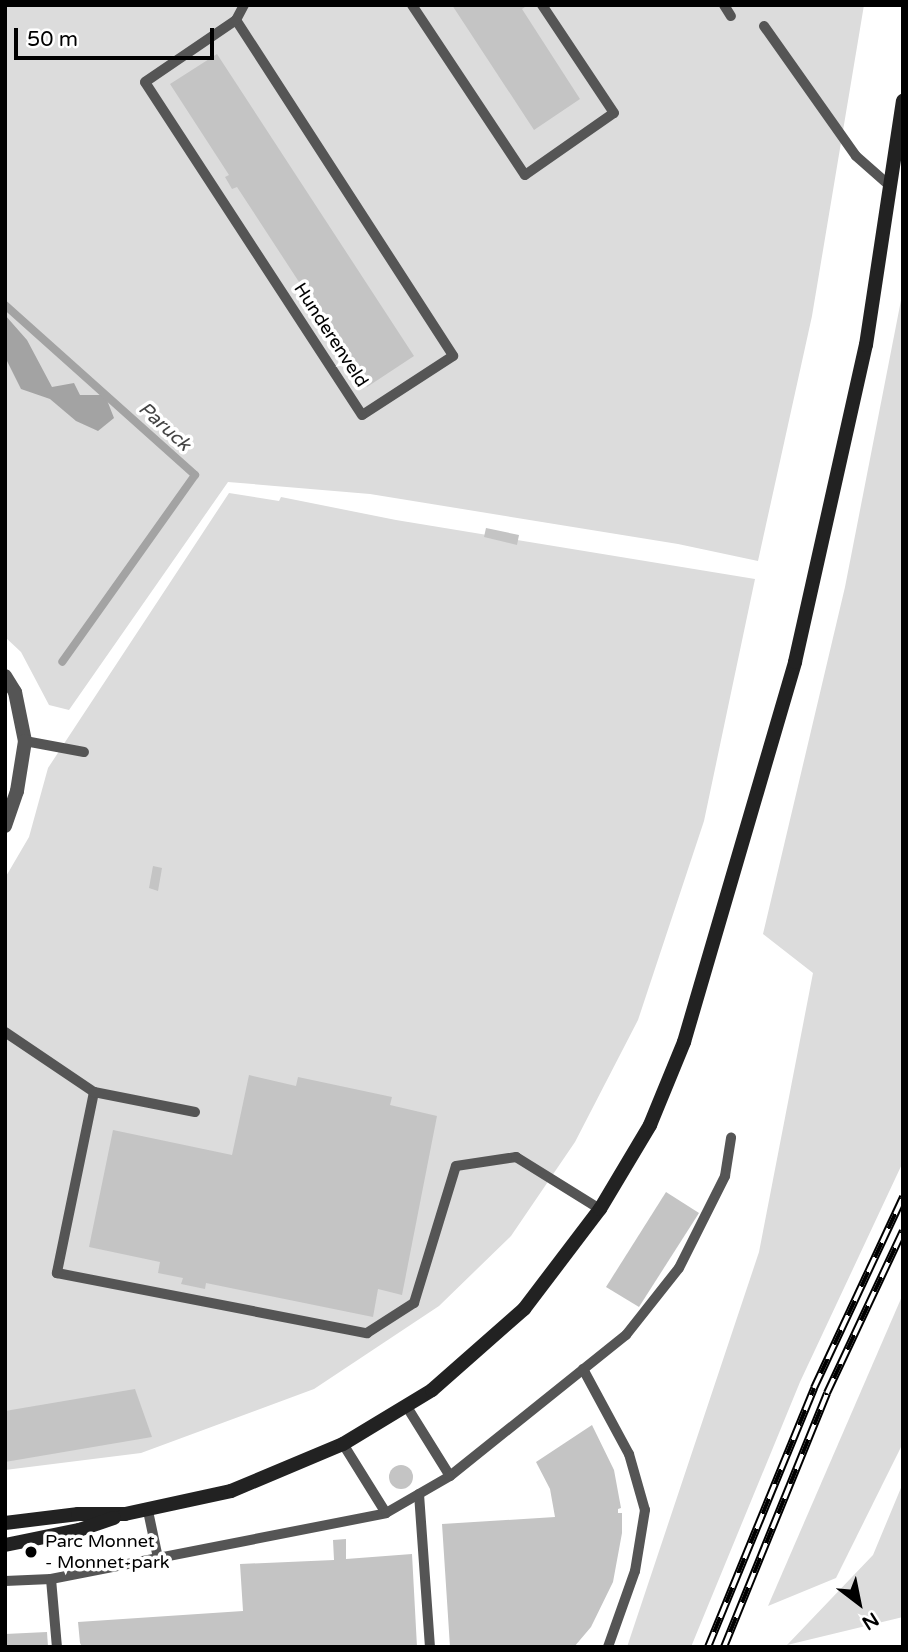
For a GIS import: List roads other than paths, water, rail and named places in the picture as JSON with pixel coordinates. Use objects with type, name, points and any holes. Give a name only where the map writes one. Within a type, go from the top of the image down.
[{"type":"street","points":[[5,1523],[78,1514],[148,1511],[230,1492],[343,1444],[432,1390],[524,1309],[600,1209],[650,1125],[684,1042],[791,675],[866,345],[903,101]]},
{"type":"street","points":[[5,676],[15,692],[25,741],[17,791],[5,826]]},
{"type":"street","points":[[5,1545],[79,1530],[125,1514]]},
{"type":"lane","name":"Hunderenveld","points":[[236,20],[453,356],[362,415],[145,82],[236,20],[244,5]]},
{"type":"lane","points":[[412,5],[525,175],[614,113],[542,5]]},
{"type":"lane","points":[[724,5],[731,16]]},
{"type":"lane","points":[[764,26],[856,156],[890,186]]},
{"type":"lane","points":[[25,741],[84,752]]},
{"type":"lane","points":[[5,1032],[94,1092],[195,1112]]},
{"type":"lane","points":[[94,1092],[57,1273],[367,1333],[414,1303],[456,1166],[516,1157],[600,1209]]},
{"type":"lane","points":[[5,1581],[51,1579],[386,1513],[450,1476],[626,1335],[679,1268],[725,1176],[732,1137]]},
{"type":"lane","points":[[583,1369],[629,1454],[645,1510],[635,1572],[608,1647]]},
{"type":"lane","points":[[407,1406],[450,1476]]},
{"type":"lane","points":[[343,1444],[386,1513]]},
{"type":"lane","points":[[419,1494],[430,1647]]},
{"type":"lane","points":[[148,1511],[158,1558]]},
{"type":"lane","points":[[51,1579],[57,1647]]},
{"type":"waterway","name":"Paruck","points":[[5,305],[195,475],[62,662]]},
{"type":"railway","points":[[708,1647],[814,1388],[903,1197]]},
{"type":"railway","points":[[724,1647],[827,1393],[903,1231]]},
{"type":"place","name":"Parc Monnet - Monnet-park","points":[[31,1552]]}]
